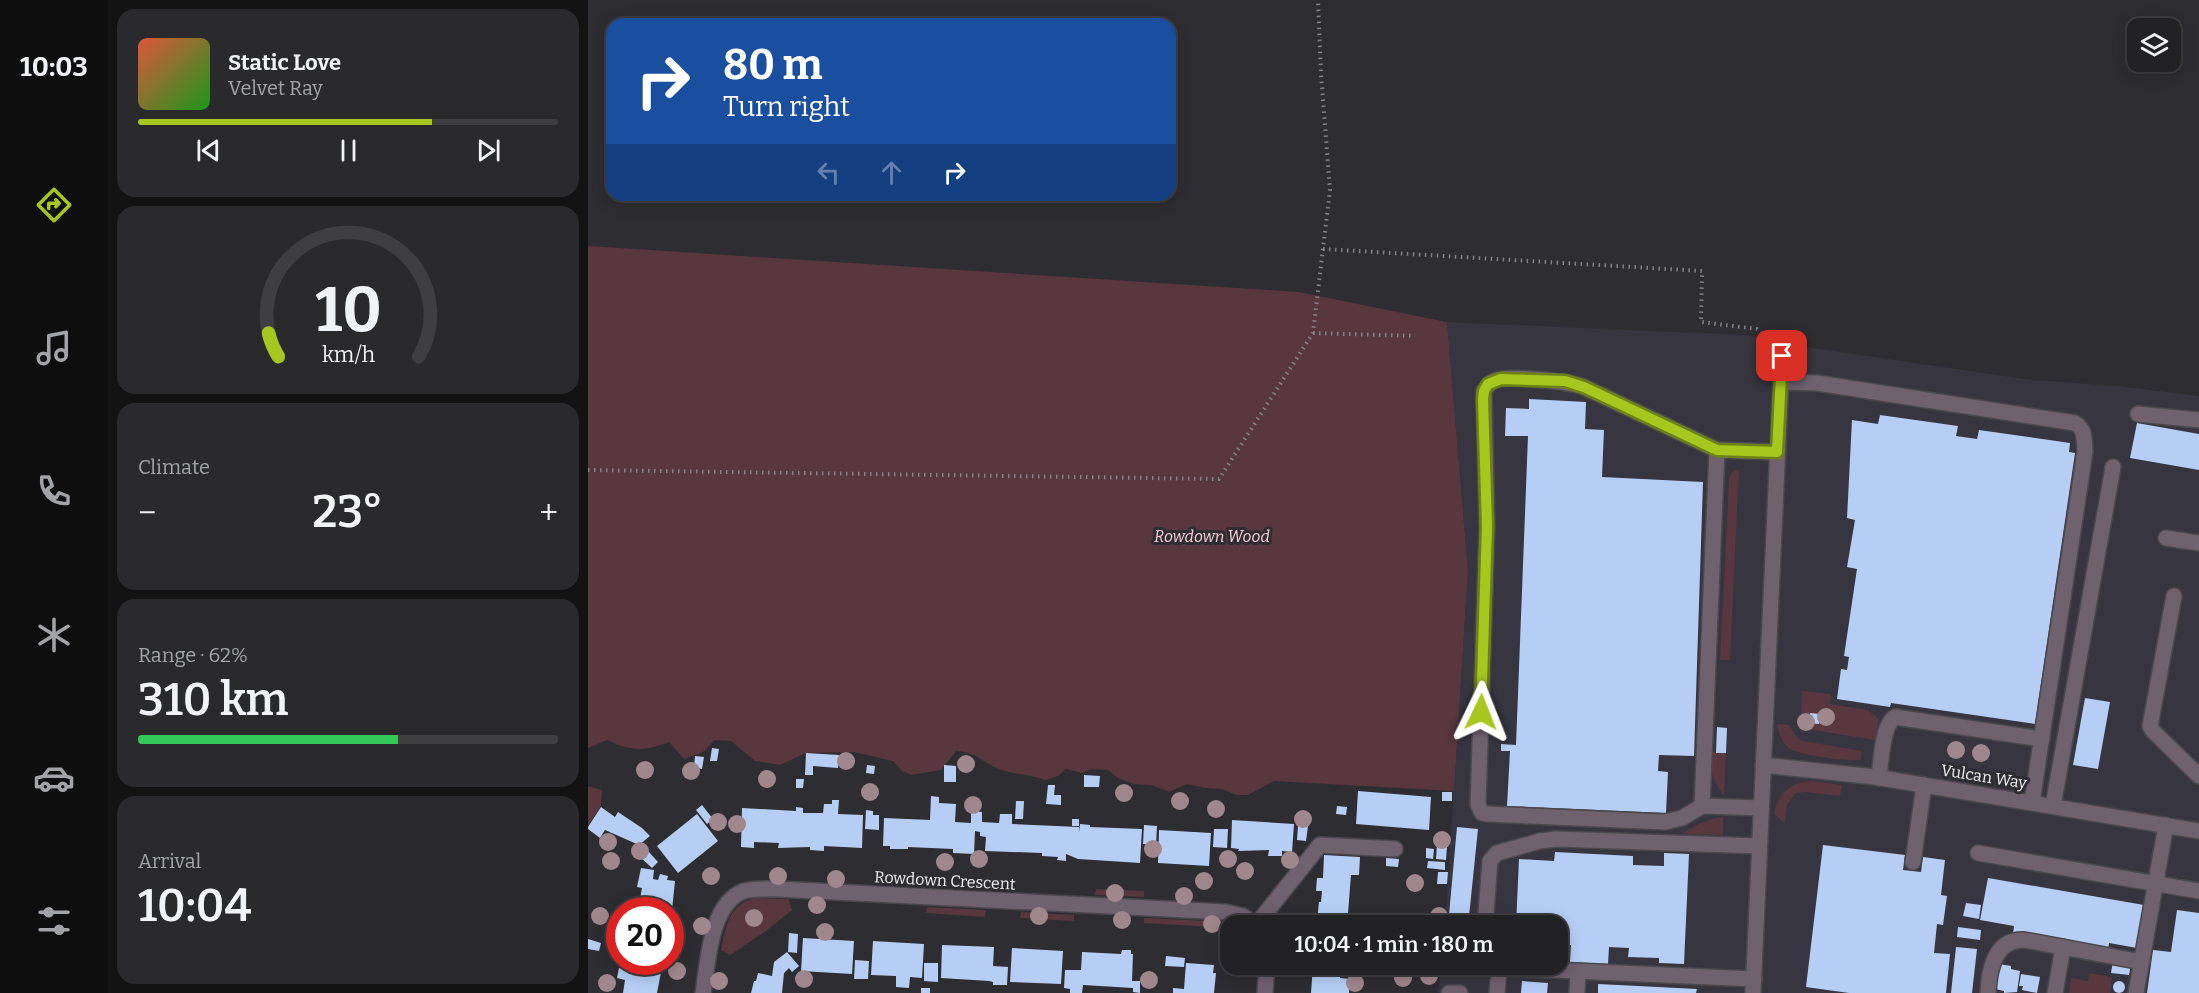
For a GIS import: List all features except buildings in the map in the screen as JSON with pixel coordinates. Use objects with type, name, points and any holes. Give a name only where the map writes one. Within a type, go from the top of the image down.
[{"type":"street","points":[[1497,993],[1498,974],[1503,969],[1706,977],[1753,986],[1782,356]]},
{"type":"street","points":[[1761,808],[1702,806],[1682,818],[1665,822],[1487,814],[1479,809],[1487,526],[1484,391],[1488,384],[1501,379],[1574,383],[1717,450],[1777,452]]},
{"type":"street","points":[[1781,382],[1817,383],[2075,423],[2084,432],[2085,452],[2032,802]]},
{"type":"street","points":[[2138,414],[2199,420]]},
{"type":"street","points":[[1702,806],[1717,450]]},
{"type":"street","points":[[2054,806],[2113,467]]},
{"type":"street","points":[[2166,538],[2199,543]]},
{"type":"street","points":[[2174,596],[2151,726],[2153,731],[2199,776]]},
{"type":"street","points":[[1879,778],[1888,723],[1895,717],[2042,739]]},
{"type":"street","name":"Vulcan Way","points":[[1763,765],[1879,778],[2199,831]]},
{"type":"street","points":[[1913,862],[1924,785]]},
{"type":"street","points":[[2136,993],[2166,825]]},
{"type":"street","points":[[1486,915],[1490,861],[1493,856],[1529,844],[1556,839],[1759,846]]},
{"type":"street","points":[[1264,915],[1320,845],[1395,849]]},
{"type":"street","points":[[1978,853],[2199,891]]},
{"type":"street","name":"Rowdown Crescent","points":[[703,993],[714,932],[720,915],[730,900],[751,890],[777,889],[1225,912],[1238,915]]},
{"type":"street","points":[[1988,993],[1989,970],[1992,962],[2006,943],[2012,941],[2024,940],[2142,962]]},
{"type":"street","points":[[2055,993],[2063,947]]},
{"type":"street","points":[[1577,993],[1578,971]]},
{"type":"street","points":[[1265,993],[1266,975]]},
{"type":"street","points":[[1705,993],[1706,977]]},
{"type":"street","points":[[1449,993],[1460,993]]},
{"type":"path","points":[[588,470],[1219,479],[1313,333],[1330,190],[1318,0]]},
{"type":"path","points":[[1323,249],[1702,271],[1701,321],[1756,329],[1782,356]]},
{"type":"path","points":[[1313,333],[1415,336]]},
{"type":"shaded area","points":[[1447,322],[1744,335],[1819,349],[2032,380],[2118,386],[2199,396],[2199,993],[1438,993],[1440,975],[1568,975],[1568,915],[1446,915],[1468,571]]},
{"type":"green space","name":"Rowdown Wood","points":[[588,246],[1299,292],[1447,322],[1468,571],[1454,791],[1274,781],[1248,795],[1237,795],[1222,789],[1187,784],[1169,792],[1152,785],[1134,784],[1118,778],[1108,770],[1091,769],[1082,773],[1066,769],[1058,776],[1046,780],[1005,771],[975,756],[956,751],[941,770],[911,775],[902,771],[893,761],[854,752],[806,753],[780,765],[755,761],[731,741],[714,740],[705,751],[684,759],[669,742],[637,749],[607,740],[588,748]]},
{"type":"green space","points":[[1739,469],[1730,660],[1720,660],[1729,480],[1731,473]]},
{"type":"green space","points":[[1802,691],[1831,694],[1830,704],[1868,710],[1879,719],[1875,740],[1804,727],[1801,718]]},
{"type":"green space","points":[[1777,724],[1789,725],[1798,739],[1803,741],[1862,751],[1861,760],[1825,758],[1790,749],[1783,741]]},
{"type":"green space","points":[[1712,752],[1726,753],[1724,795],[1713,775]]},
{"type":"green space","points":[[1812,781],[1842,785],[1840,796],[1796,793],[1787,805],[1785,824],[1774,814],[1782,795],[1791,786]]},
{"type":"green space","points":[[588,786],[602,790],[601,806],[588,826]]},
{"type":"green space","points":[[1723,817],[1723,835],[1681,834],[1696,825]]},
{"type":"green space","points":[[1096,889],[1144,891],[1144,897],[1095,895]]},
{"type":"green space","points":[[756,898],[789,899],[792,910],[730,955],[721,950],[727,925],[734,911],[740,905]]},
{"type":"green space","points":[[927,907],[986,910],[985,917],[926,913]]},
{"type":"green space","points":[[1021,912],[1074,915],[1074,921],[1020,918]]},
{"type":"green space","points":[[1144,918],[1220,921],[1220,927],[1144,923]]},
{"type":"green space","points":[[2089,973],[2112,977],[2110,993],[2069,993],[2071,978],[2088,981]]},
{"type":"route","points":[[1481,712],[1487,526],[1483,399],[1488,384],[1501,379],[1574,383],[1717,450],[1777,452],[1782,356]]}]
